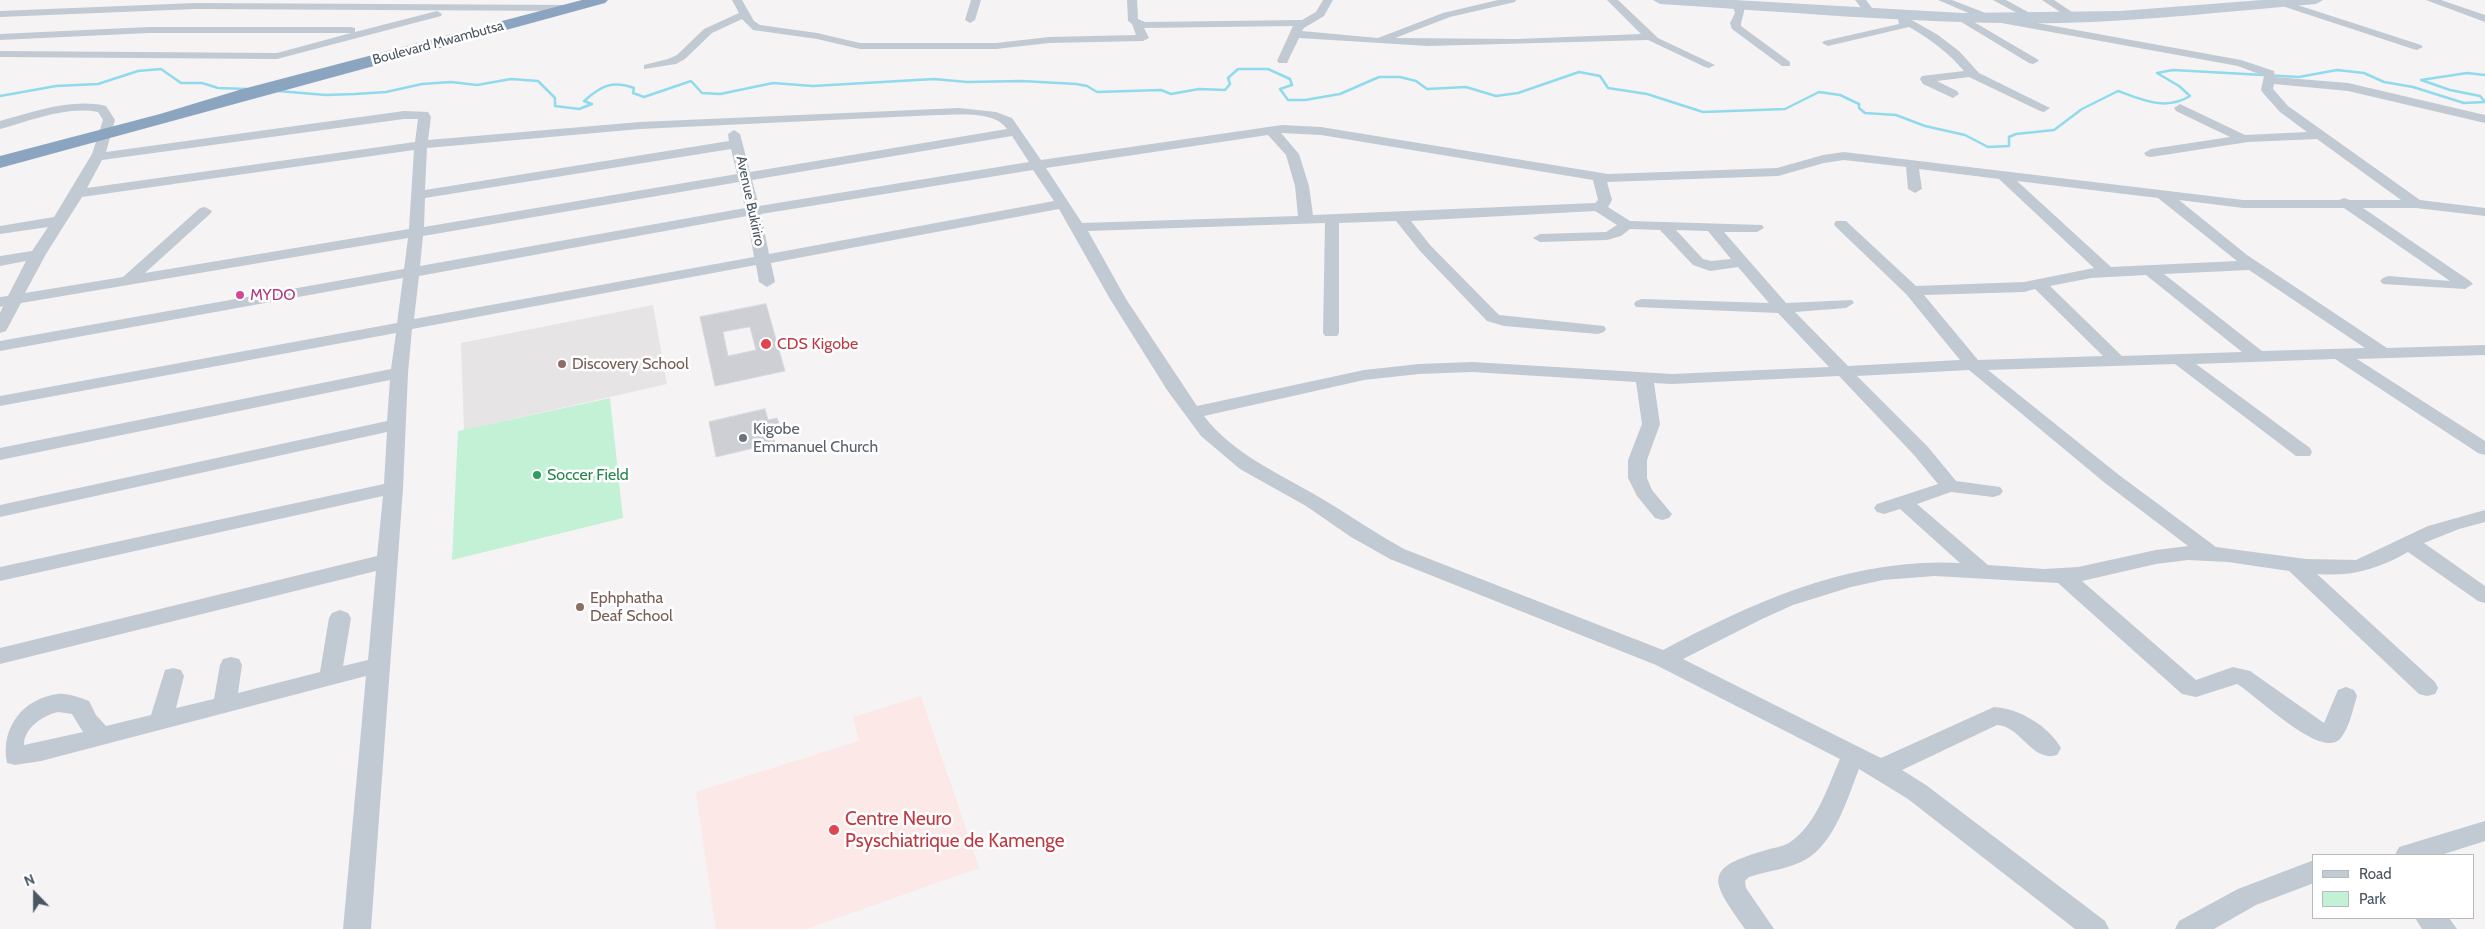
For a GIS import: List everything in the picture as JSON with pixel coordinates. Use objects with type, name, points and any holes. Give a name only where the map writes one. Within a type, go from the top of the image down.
[{"type":"highway","name":"Boulevard Mwambutsa","points":[[0,162],[600,0]]},
{"type":"street","points":[[0,23],[42,0]]},
{"type":"street","points":[[135,8],[145,0]]},
{"type":"street","points":[[0,53],[106,54],[153,57],[277,56],[492,0]]},
{"type":"street","points":[[737,0],[750,23],[757,28],[817,36],[860,46],[996,46],[1049,40],[1143,38],[1137,24],[1133,21],[1131,14],[1132,0]]},
{"type":"street","points":[[970,20],[976,0]]},
{"type":"street","points":[[1282,61],[1299,28],[1320,14],[1328,0]]},
{"type":"street","points":[[1376,42],[1447,15],[1511,0]]},
{"type":"street","points":[[1612,0],[1649,37],[1669,49],[1709,65]]},
{"type":"street","points":[[1660,0],[1779,3],[1870,12],[1904,18],[2076,18],[2316,0]]},
{"type":"street","points":[[1860,0],[1870,12]]},
{"type":"street","points":[[1943,0],[1985,17],[2241,63],[2259,68],[2269,77],[2348,87],[2447,112],[2485,119]]},
{"type":"street","points":[[1998,0],[2034,18]]},
{"type":"street","points":[[2047,0],[2076,18]]},
{"type":"street","points":[[2431,0],[2485,19]]},
{"type":"street","points":[[0,14],[247,3],[570,8]]},
{"type":"street","points":[[1737,3],[1740,13],[1734,22],[1736,27],[1786,64]]},
{"type":"street","points":[[2284,3],[2417,47]]},
{"type":"street","points":[[106,54],[195,6]]},
{"type":"street","points":[[648,67],[672,62],[682,57],[704,34],[745,14]]},
{"type":"street","points":[[1828,43],[1904,26],[1904,18]]},
{"type":"street","points":[[1904,18],[1954,53],[1973,73],[1995,87],[2044,108]]},
{"type":"street","points":[[1962,18],[2033,61]]},
{"type":"street","points":[[1137,24],[1299,28],[1376,42],[1419,43],[1649,37]]},
{"type":"street","points":[[0,37],[149,30],[372,31]]},
{"type":"street","points":[[0,53],[26,35]]},
{"type":"street","points":[[1953,94],[1927,82],[1926,79],[1973,73]]},
{"type":"street","points":[[2269,77],[2267,90],[2273,99],[2416,204]]},
{"type":"street","points":[[0,126],[58,111],[95,107],[102,109],[109,120],[107,133],[97,157],[38,255],[0,328]]},
{"type":"street","points":[[2180,108],[2209,120],[2242,138]]},
{"type":"street","points":[[75,194],[421,145],[628,127],[729,121],[981,113],[1000,115],[1008,121],[1016,132],[1078,227],[1118,299],[1192,413],[1208,432],[1247,466],[1313,502],[1358,532],[1397,554],[1664,659],[1854,754],[1917,792],[2095,929]]},
{"type":"street","points":[[97,157],[416,114],[424,115],[425,117],[421,145],[420,195],[399,373],[393,488],[358,929]]},
{"type":"street","name":"Avenue Bukiriro","points":[[729,121],[745,177],[767,282]]},
{"type":"street","points":[[1270,130],[1292,154],[1302,186],[1306,219]]},
{"type":"street","points":[[0,346],[753,211],[1270,130],[1321,131],[1599,177],[1778,172],[1823,159],[1844,156],[2257,205],[2344,202],[2416,204],[2485,212]]},
{"type":"street","points":[[0,302],[1016,132]]},
{"type":"street","points":[[2152,153],[2242,138],[2322,135]]},
{"type":"street","points":[[420,195],[737,144]]},
{"type":"street","points":[[1912,164],[1915,189]]},
{"type":"street","points":[[2004,176],[2107,272]]},
{"type":"street","points":[[1078,227],[1598,207],[1604,204],[1605,200],[1599,177]]},
{"type":"street","points":[[2162,194],[2198,225],[2253,265],[2383,353]]},
{"type":"street","points":[[2344,202],[2465,284],[2458,286],[2388,281]]},
{"type":"street","points":[[0,401],[1062,204]]},
{"type":"street","points":[[1598,207],[1627,225],[1757,228]]},
{"type":"street","points":[[127,281],[205,211]]},
{"type":"street","points":[[1400,216],[1425,248],[1493,318],[1504,321],[1598,329]]},
{"type":"street","points":[[1331,333],[1329,289],[1332,218]]},
{"type":"street","points":[[0,230],[59,221]]},
{"type":"street","points":[[1841,224],[1912,291],[1973,365],[2046,428],[2212,554]]},
{"type":"street","points":[[1540,238],[1607,236],[1616,233],[1627,225]]},
{"type":"street","points":[[1665,227],[1698,262],[1710,266],[1742,262]]},
{"type":"street","points":[[1712,227],[1782,308],[1842,372],[1921,451],[1950,486]]},
{"type":"street","points":[[0,261],[38,255]]},
{"type":"street","points":[[1912,291],[2024,287],[2107,272],[2253,265]]},
{"type":"street","points":[[2149,270],[2259,357]]},
{"type":"street","points":[[2040,285],[2118,361]]},
{"type":"street","points":[[1642,304],[1782,308],[1846,303]]},
{"type":"street","points":[[1192,413],[1318,384],[1419,369],[1472,367],[1644,378],[1842,372],[1973,365],[2485,350]]},
{"type":"street","points":[[2340,354],[2485,449]]},
{"type":"street","points":[[2179,359],[2303,452]]},
{"type":"street","points":[[0,454],[399,373]]},
{"type":"street","points":[[1644,378],[1651,422],[1637,461],[1636,480],[1662,514]]},
{"type":"street","points":[[0,511],[396,425]]},
{"type":"street","points":[[1981,571],[1894,505],[1950,486],[1993,491]]},
{"type":"street","points":[[0,574],[393,488]]},
{"type":"street","points":[[1664,659],[1750,617],[1830,585],[1871,575],[1917,570],[1981,571],[2063,576],[2101,570],[2154,557],[2188,552],[2252,557],[2296,566],[2346,568],[2380,560],[2409,543],[2447,526],[2485,516]]},
{"type":"street","points":[[2409,543],[2485,596]]},
{"type":"street","points":[[0,656],[387,561]]},
{"type":"street","points":[[2296,566],[2427,688]]},
{"type":"street","points":[[2063,576],[2190,688],[2196,689],[2233,675],[2248,678],[2302,722],[2318,732],[2328,735],[2332,732],[2346,696]]},
{"type":"street","points":[[330,677],[340,618]]},
{"type":"street","points":[[225,704],[231,665]]},
{"type":"street","points":[[101,736],[379,665]]},
{"type":"street","points":[[161,721],[173,676]]},
{"type":"street","points":[[1881,769],[1994,716],[2007,716],[2049,748]]},
{"type":"street","points":[[1760,929],[1733,891],[1731,877],[1741,868],[1796,852],[1815,835],[1826,818],[1854,754]]},
{"type":"street","points":[[2411,854],[2485,831]]},
{"type":"street","points":[[2189,929],[2248,898],[2312,872]]},
{"type":"street","points":[[2429,919],[2442,929]]},
{"type":"shaded area","name":"Discovery School","points":[[653,305],[667,384],[464,430],[461,343]]},
{"type":"shaded area","name":"Centre Neuro Psyschiatrique de Kamenge","points":[[921,696],[979,868],[806,929],[716,929],[696,792],[859,741],[853,717]]},
{"type":"green space","name":"Soccer Field","points":[[610,398],[623,518],[452,560],[458,431]]},
{"type":"building","name":"CDS Kigobe","points":[[766,304],[785,371],[715,386],[700,317]],"holes":[[[750,327],[756,350],[728,356],[723,332]]]},
{"type":"building","name":"Kigobe Emmanuel Church","points":[[765,409],[768,420],[777,418],[781,430],[772,432],[775,443],[716,457],[709,422]]},
{"type":"waterway","points":[[0,96],[56,86],[98,84],[138,71],[161,69],[181,83],[202,83],[218,88],[247,89]]},
{"type":"waterway","points":[[278,91],[326,95],[355,94],[386,92],[422,84],[451,82],[477,85],[511,79],[538,81],[555,98],[555,106],[579,109],[592,104],[584,101],[601,88],[613,85],[634,88],[633,93],[644,97],[691,81],[702,93],[720,94],[773,83],[813,86],[934,79],[967,82],[1022,81],[1076,84],[1087,86],[1097,92],[1161,90],[1171,94],[1199,89],[1225,90],[1230,84],[1228,78],[1238,69],[1268,69],[1290,79],[1292,85],[1280,89],[1288,100],[1305,100],[1340,94],[1379,77],[1400,77],[1416,81],[1427,89],[1466,87],[1496,96],[1518,93],[1579,72],[1600,76],[1608,88],[1647,94],[1703,112],[1785,109],[1819,92],[1840,95],[1859,104],[1859,108],[1865,113],[1896,115],[1925,126],[1965,135],[1988,147],[2009,146],[2009,137],[2016,134],[2054,130],[2082,109],[2118,91],[2136,98],[2163,103],[2172,103],[2190,96],[2179,86],[2157,73],[2173,70],[2299,77],[2337,70],[2364,73],[2384,82],[2413,87],[2464,103],[2485,102],[2480,96],[2450,90],[2421,80],[2467,73],[2485,75]]},
{"type":"place","name":"MYDO","points":[[240,295]]},
{"type":"place","name":"CDS Kigobe","points":[[766,344]]},
{"type":"place","name":"Discovery School","points":[[562,364]]},
{"type":"place","name":"Kigobe Emmanuel Church","points":[[743,438]]},
{"type":"place","name":"Soccer Field","points":[[537,475]]},
{"type":"place","name":"Ephphatha Deaf School","points":[[580,607]]},
{"type":"place","name":"Centre Neuro Psyschiatrique de Kamenge","points":[[834,830]]}]
